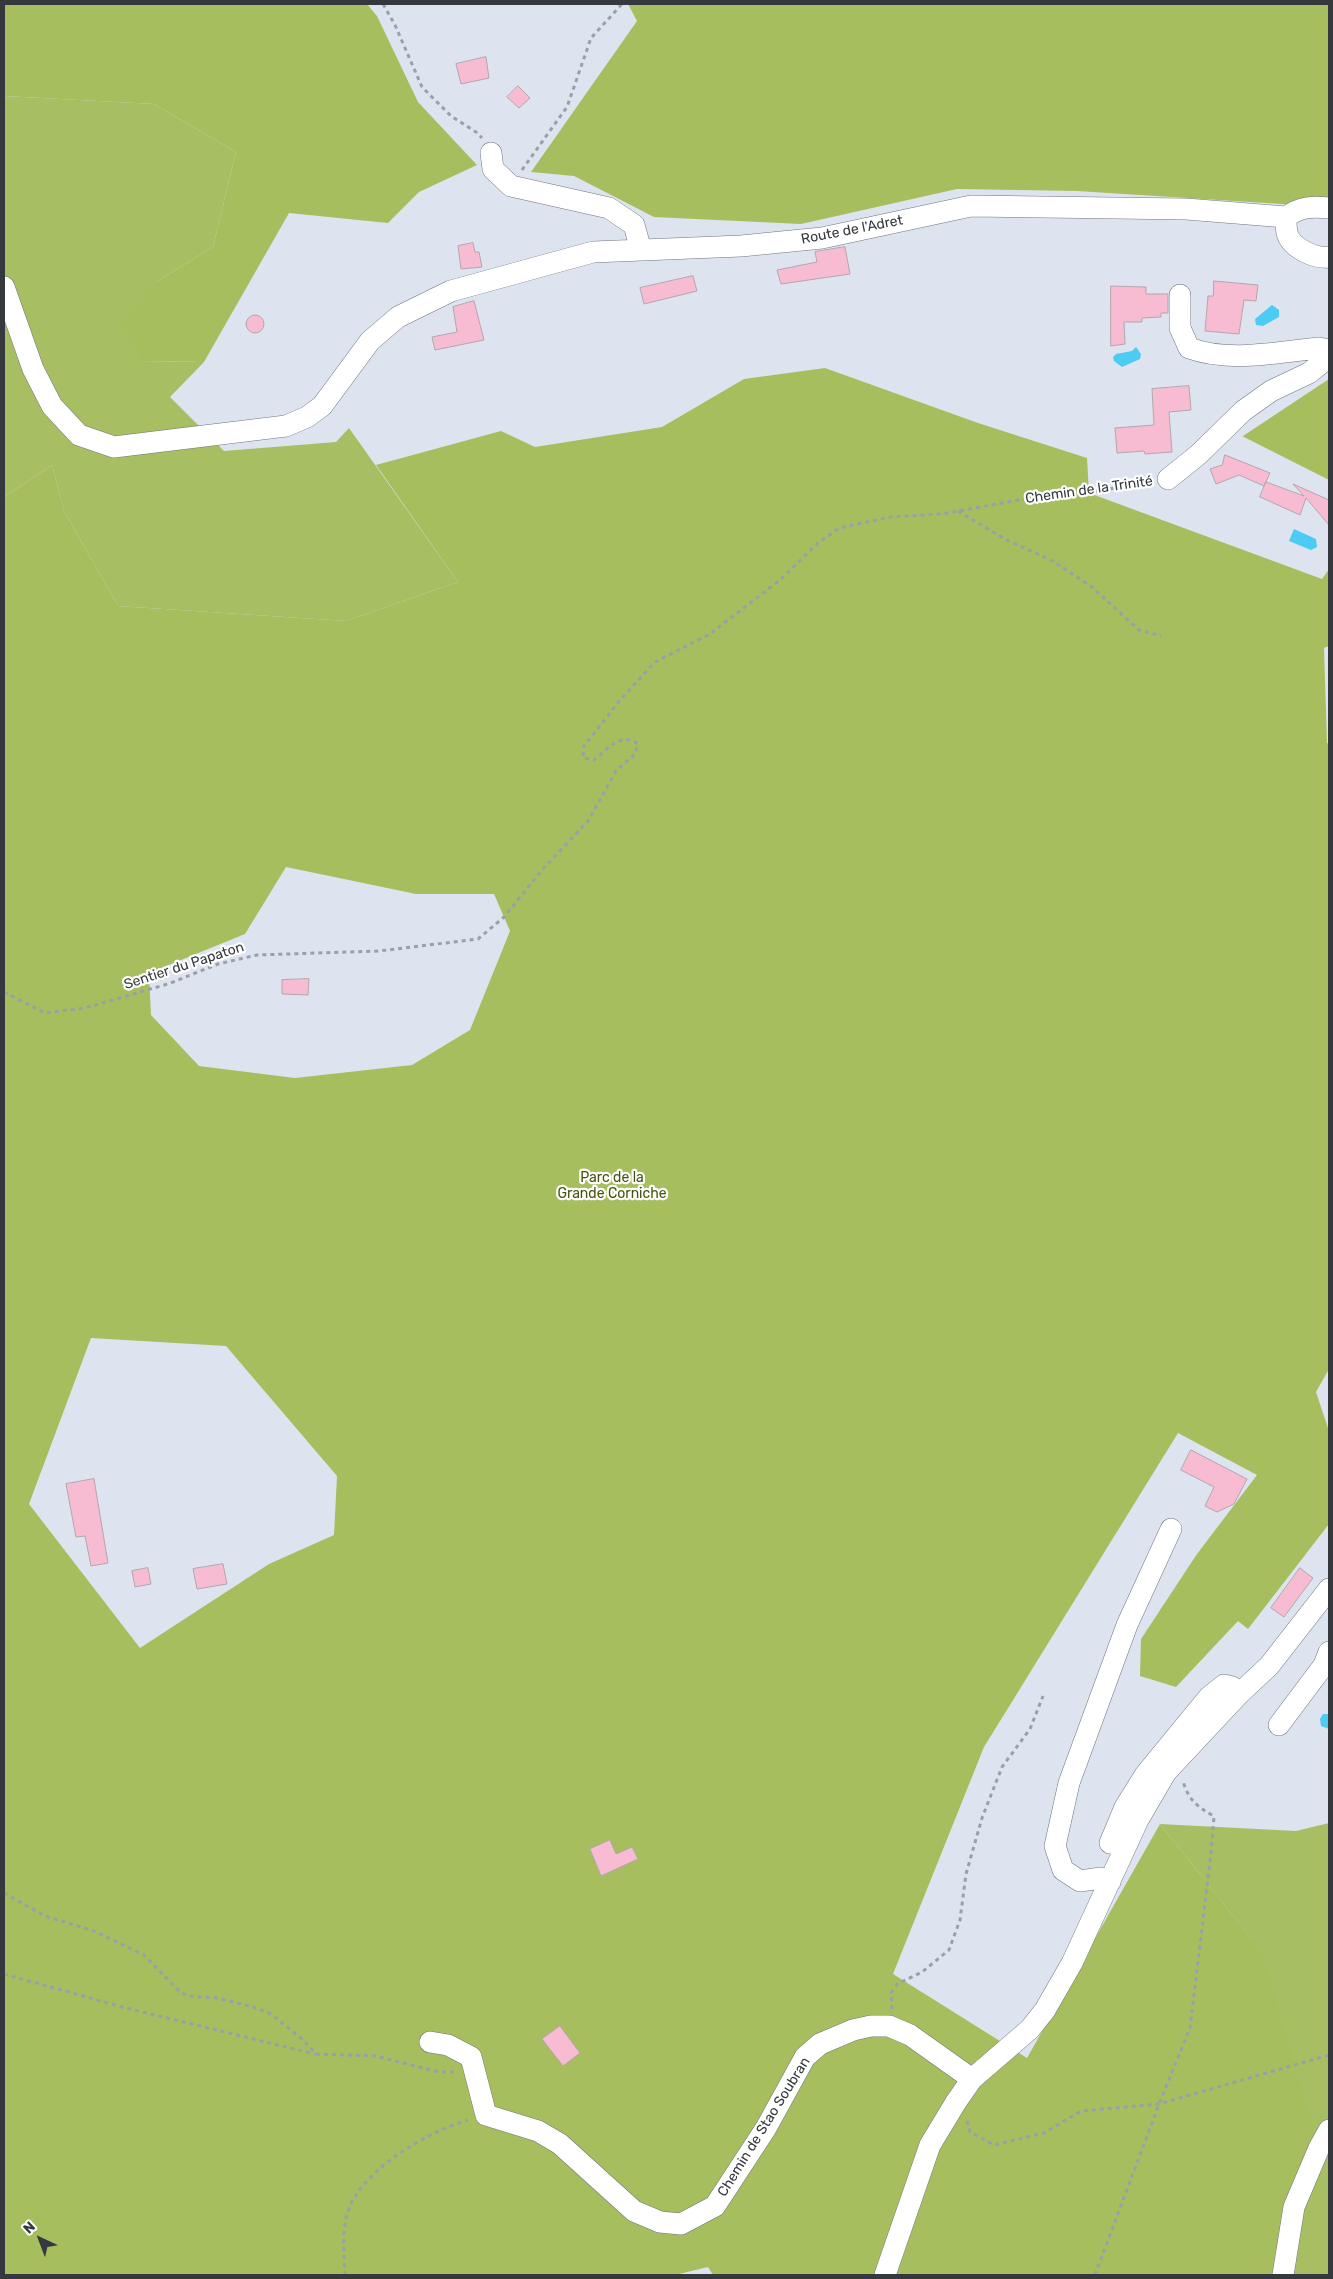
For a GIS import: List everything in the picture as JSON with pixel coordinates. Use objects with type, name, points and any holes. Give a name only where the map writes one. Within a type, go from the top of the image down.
[{"type":"street","points":[[491,153],[493,169],[511,186],[609,208],[634,225],[641,250]]},
{"type":"street","name":"Route de l'Adret","points":[[4,287],[33,369],[52,406],[80,435],[114,447],[286,426],[308,417],[322,406],[370,341],[398,317],[451,291],[593,252],[741,246],[822,238],[971,206],[1186,209],[1286,217]]},
{"type":"street","points":[[1329,208],[1312,206],[1296,209],[1286,217],[1287,235],[1300,249],[1323,258],[1329,257]]},
{"type":"street","points":[[1180,295],[1180,328],[1189,348],[1206,355],[1242,356],[1319,348],[1329,350]]},
{"type":"street","name":"Chemin de la Trinité","points":[[1168,479],[1198,455],[1242,411],[1272,391],[1309,373],[1329,357]]},
{"type":"street","points":[[1110,1882],[1101,1878],[1080,1881],[1063,1870],[1055,1846],[1069,1783],[1127,1625],[1171,1529]]},
{"type":"street","points":[[885,2275],[930,2145],[972,2079],[1030,2028],[1045,2010],[1072,1963],[1138,1820],[1166,1772],[1239,1694],[1269,1666],[1329,1589]]},
{"type":"street","points":[[1279,1725],[1324,1665],[1329,1652]]},
{"type":"street","points":[[1110,1843],[1124,1807],[1145,1775],[1209,1697],[1224,1685],[1232,1687],[1239,1694]]},
{"type":"street","name":"Chemin de Stao Soubran","points":[[486,2115],[538,2130],[560,2144],[634,2211],[660,2222],[681,2224],[715,2206],[766,2128],[805,2057],[820,2044],[853,2030],[871,2026],[889,2026],[910,2035],[972,2079]]},
{"type":"street","points":[[430,2042],[448,2045],[471,2057],[486,2115]]},
{"type":"street","points":[[1283,2275],[1294,2208],[1319,2148],[1329,2130]]},
{"type":"path","points":[[383,4],[395,25],[422,87],[451,116],[476,132],[486,142],[491,153]]},
{"type":"path","points":[[511,186],[567,107],[591,38],[622,4]]},
{"type":"path","name":"Chemin de la Trinité","points":[[379,951],[478,939],[504,917],[542,870],[588,821],[616,771],[635,754],[638,744],[632,739],[620,739],[594,760],[583,758],[584,746],[621,699],[655,662],[710,634],[780,580],[818,543],[839,528],[890,517],[942,514],[1024,499],[1062,497],[1168,479]]},
{"type":"path","points":[[957,510],[1006,539],[1053,561],[1092,587],[1139,630],[1161,636]]},
{"type":"path","name":"Sentier du Papaton","points":[[4,992],[46,1013],[85,1008],[171,983],[218,964],[258,955],[379,951]]},
{"type":"path","points":[[889,2026],[892,2012],[891,1993],[894,1988],[905,1979],[922,1972],[949,1950],[960,1920],[966,1874],[982,1818],[1002,1767],[1030,1729],[1043,1696]]},
{"type":"path","points":[[1095,2275],[1159,2104],[1190,2028],[1214,1816],[1199,1808],[1187,1795],[1177,1759]]},
{"type":"path","points":[[4,1892],[45,1916],[94,1931],[144,1955],[180,1992],[188,1996],[217,1998],[253,2007],[271,2014],[302,2039],[316,2054]]},
{"type":"path","points":[[4,1974],[126,2008],[316,2054],[376,2056],[439,2072],[475,2072]]},
{"type":"path","points":[[956,2102],[964,2110],[970,2132],[994,2145],[1044,2133],[1081,2111],[1159,2104],[1329,2055]]},
{"type":"path","points":[[345,2275],[345,2229],[350,2206],[370,2178],[398,2153],[428,2135],[460,2122],[486,2115]]},
{"type":"green space","points":[[4,4],[367,4],[377,16],[418,102],[477,165],[419,192],[388,223],[289,213],[204,362],[143,361],[120,324],[156,282],[213,247],[236,152],[154,104],[4,96]]},
{"type":"green space","points":[[628,4],[1329,4],[1329,207],[1077,191],[957,189],[801,224],[654,217],[574,176],[531,172],[637,21]]},
{"type":"green space","points":[[4,96],[154,104],[236,152],[213,247],[156,282],[143,361],[204,362],[170,397],[224,451],[336,442],[349,428],[458,582],[346,621],[118,606],[64,511],[52,465],[4,497]]},
{"type":"green space","name":"Parc de la Grande Corniche","points":[[825,368],[978,423],[1087,458],[1089,493],[1322,579],[1329,569],[1329,646],[1324,648],[1327,743],[1329,744],[1329,1369],[1316,1392],[1329,1431],[1329,1524],[1248,1629],[1238,1621],[1176,1687],[1140,1676],[1141,1639],[1197,1554],[1257,1475],[1178,1433],[984,1747],[893,1974],[1027,2058],[1160,1824],[1262,1952],[1319,2148],[1283,2275],[713,2275],[708,2267],[675,2275],[4,2275],[4,497],[52,465],[64,511],[118,606],[346,621],[458,582],[376,465],[501,431],[535,447],[662,427],[744,379]],"holes":[[[286,867],[416,894],[494,894],[510,931],[470,1030],[412,1065],[295,1078],[199,1066],[151,1015],[149,973],[245,934]],[[91,1338],[226,1346],[337,1476],[334,1535],[269,1564],[140,1648],[29,1504]]]},
{"type":"green space","points":[[1329,379],[1329,480],[1242,436],[1243,436]]},
{"type":"green space","points":[[1329,1823],[1329,2275],[906,2275],[1253,1941],[1160,1824],[1296,1831]]},
{"type":"water","points":[[1272,305],[1279,310],[1279,317],[1263,326],[1256,325],[1255,319]]},
{"type":"water","points":[[1136,347],[1141,354],[1140,359],[1122,367],[1114,361],[1113,357],[1116,354],[1132,351]]},
{"type":"water","points":[[1294,529],[1316,539],[1317,547],[1311,550],[1289,541]]},
{"type":"water","points":[[1323,1714],[1329,1714],[1329,1729],[1321,1726],[1320,1719]]},
{"type":"building","points":[[486,57],[489,78],[461,84],[456,64]]},
{"type":"building","points":[[518,86],[530,98],[519,108],[507,97]]},
{"type":"building","points":[[473,243],[475,252],[479,252],[482,267],[461,269],[458,246]]},
{"type":"building","points":[[845,247],[850,274],[781,284],[777,270],[817,262],[815,252]]},
{"type":"building","points":[[693,276],[697,291],[644,304],[640,288]]},
{"type":"building","points":[[1214,281],[1258,285],[1256,301],[1244,300],[1239,334],[1205,331],[1208,296],[1213,296]]},
{"type":"building","points":[[1111,286],[1146,287],[1146,294],[1168,294],[1168,313],[1161,313],[1161,317],[1142,318],[1142,322],[1124,322],[1125,344],[1111,346]]},
{"type":"building","points":[[474,301],[484,340],[435,350],[432,337],[457,332],[453,307]]},
{"type":"building","points":[[251,315],[259,315],[264,320],[262,331],[251,333],[246,328],[246,320]]},
{"type":"building","points":[[1189,386],[1191,410],[1169,412],[1172,452],[1145,454],[1144,451],[1117,453],[1115,428],[1154,425],[1152,389]]},
{"type":"building","points":[[1225,455],[1270,473],[1264,486],[1239,475],[1216,484],[1210,469],[1222,465]]},
{"type":"building","points":[[1266,482],[1304,496],[1293,484],[1329,500],[1329,525],[1306,498],[1300,515],[1260,497]]},
{"type":"building","points":[[309,979],[308,995],[282,994],[282,980]]},
{"type":"building","points":[[1191,1450],[1247,1479],[1234,1504],[1217,1512],[1205,1506],[1214,1487],[1181,1470]]},
{"type":"building","points":[[94,1479],[108,1563],[91,1566],[85,1536],[76,1537],[66,1484]]},
{"type":"building","points":[[223,1564],[227,1584],[197,1589],[193,1569]]},
{"type":"building","points":[[148,1568],[151,1584],[135,1587],[132,1571]]},
{"type":"building","points":[[1300,1568],[1313,1578],[1284,1617],[1271,1608]]},
{"type":"building","points":[[610,1840],[616,1854],[632,1847],[638,1859],[601,1876],[590,1849]]},
{"type":"building","points":[[560,2026],[580,2053],[563,2066],[542,2039]]}]
